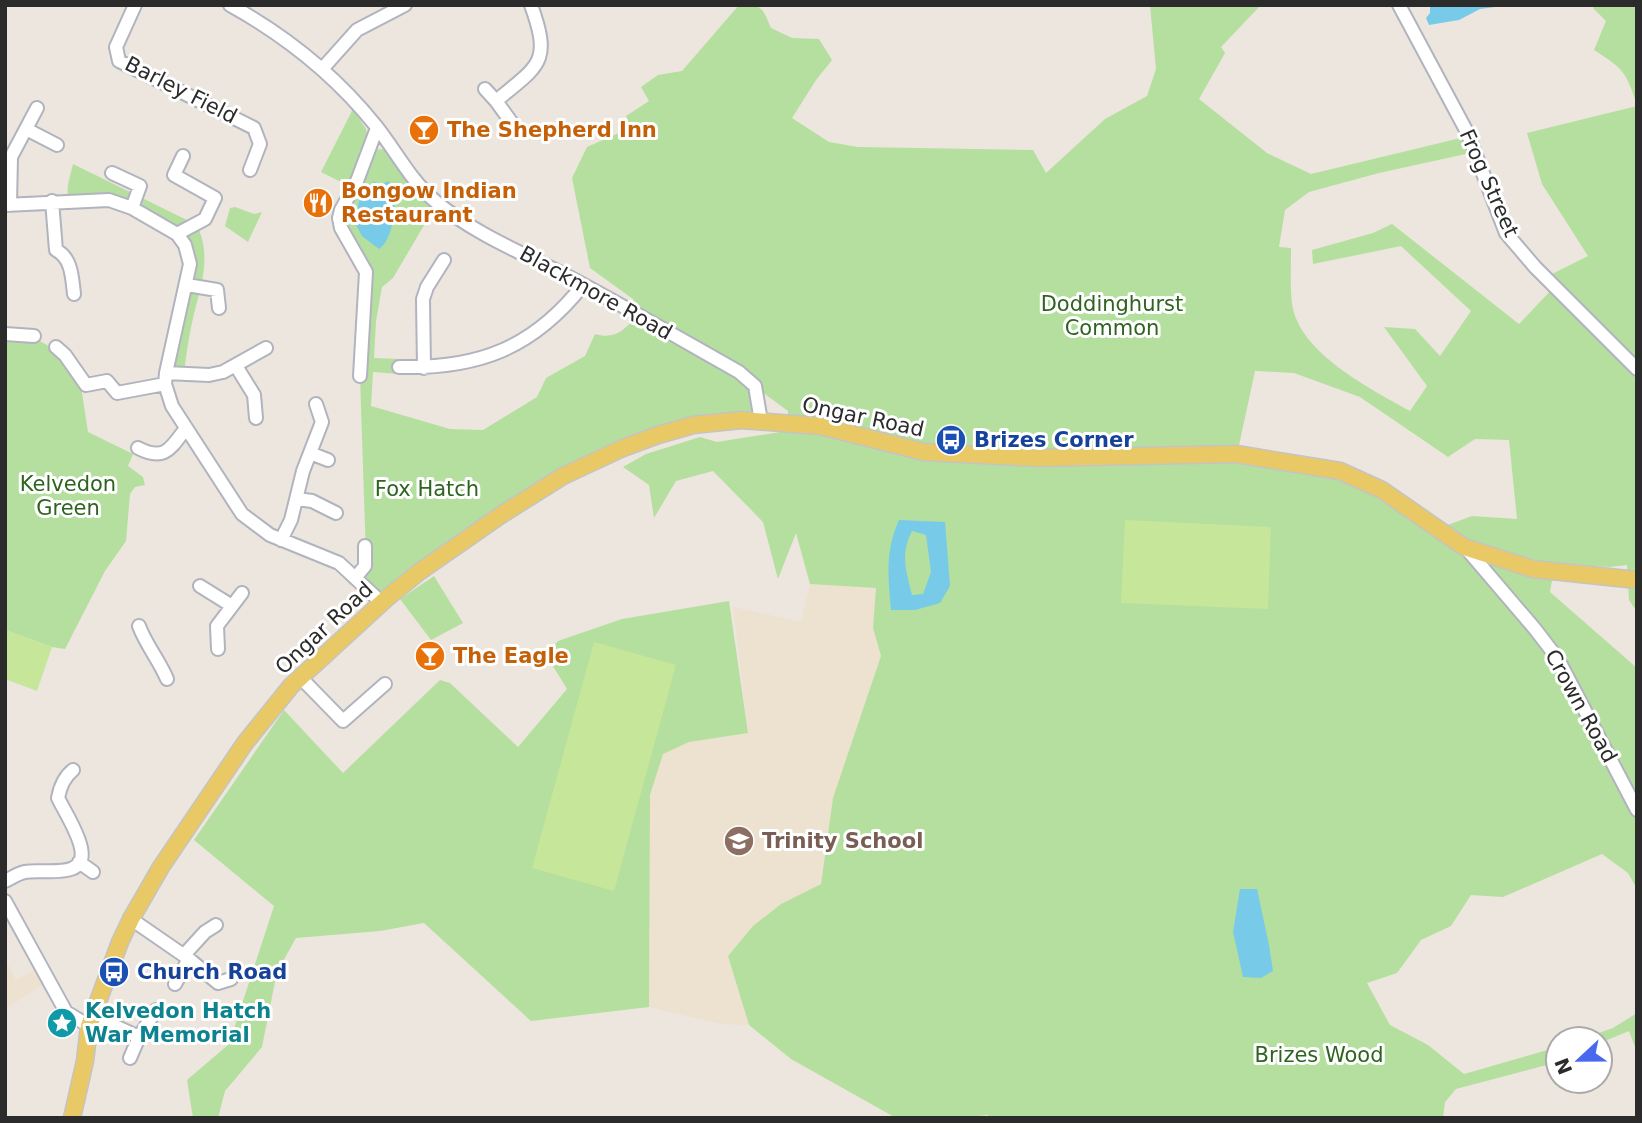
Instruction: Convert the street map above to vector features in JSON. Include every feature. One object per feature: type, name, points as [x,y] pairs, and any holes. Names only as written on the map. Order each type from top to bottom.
[{"type":"main road","name":"Ongar Road","points":[[72,1118],[91,1021],[131,919],[161,867],[245,743],[300,677],[419,572],[527,497],[590,462],[657,435],[693,425],[741,420],[820,426],[924,452],[1037,458],[1236,454],[1340,471],[1381,491],[1464,547],[1533,569],[1637,580]]},
{"type":"street","name":"Barley Field","points":[[135,5],[116,47],[119,61],[254,128],[260,144],[250,170]]},
{"type":"street","name":"Blackmore Road","points":[[230,5],[323,68],[345,89],[423,190],[437,203],[462,221],[739,372],[755,386],[761,421]]},
{"type":"street","points":[[323,68],[357,30],[405,5]]},
{"type":"street","points":[[496,102],[536,65],[543,51],[540,30],[531,5]]},
{"type":"street","name":"Frog Street","points":[[1399,5],[1468,132],[1506,233],[1535,267],[1637,369]]},
{"type":"street","points":[[485,89],[517,130]]},
{"type":"street","points":[[37,108],[11,157],[8,205],[109,200],[132,208],[177,233],[185,245],[190,264],[165,378],[172,406],[242,514],[267,533],[339,563],[381,603]]},
{"type":"street","points":[[360,376],[366,272],[341,228],[339,218],[357,181],[377,128]]},
{"type":"street","points":[[26,129],[58,145]]},
{"type":"street","points":[[177,233],[205,219],[215,198],[174,175],[183,156]]},
{"type":"street","points":[[112,173],[141,186],[132,208]]},
{"type":"street","points":[[52,201],[56,250],[65,257],[72,275],[74,294]]},
{"type":"street","points":[[424,368],[424,299],[427,287],[444,260]]},
{"type":"street","points":[[399,367],[457,365],[505,350],[545,326],[583,285]]},
{"type":"street","points":[[186,290],[217,290],[219,308]]},
{"type":"street","points":[[5,334],[34,336]]},
{"type":"street","points":[[56,347],[65,355],[86,385],[107,381],[117,393],[165,378],[223,372],[265,348]]},
{"type":"street","points":[[236,366],[254,395],[256,418]]},
{"type":"street","points":[[281,540],[291,520],[303,471],[322,422],[316,404]]},
{"type":"street","points":[[138,448],[149,454],[160,454],[169,450],[187,428]]},
{"type":"street","points":[[310,453],[328,460]]},
{"type":"street","points":[[298,499],[312,501],[336,513]]},
{"type":"street","points":[[355,578],[365,566],[365,546]]},
{"type":"street","name":"Crown Road","points":[[1464,547],[1558,659],[1637,810]]},
{"type":"street","points":[[1489,576],[1502,559]]},
{"type":"street","points":[[200,586],[232,606]]},
{"type":"street","points":[[218,649],[217,626],[242,593]]},
{"type":"street","points":[[139,626],[167,679]]},
{"type":"street","points":[[300,677],[343,721],[385,684]]},
{"type":"street","points":[[5,881],[27,871],[67,871],[79,862],[81,847],[58,798],[67,775],[73,770]]},
{"type":"street","points":[[79,862],[93,872]]},
{"type":"street","points":[[5,901],[66,1012],[139,1037]]},
{"type":"street","points":[[131,919],[218,983],[231,979]]},
{"type":"street","points":[[176,984],[186,957],[205,932],[216,925]]},
{"type":"street","points":[[130,1058],[156,1010]]},
{"type":"shaded area","name":"Trinity School","points":[[810,584],[876,588],[873,628],[883,663],[833,798],[821,884],[781,904],[753,926],[728,956],[749,1025],[720,1024],[649,1007],[650,795],[663,754],[689,742],[748,733],[733,607],[801,622]]},
{"type":"shaded area","points":[[5,959],[16,980],[35,970],[44,984],[5,1009]]},
{"type":"green space","points":[[739,5],[757,7],[763,11],[771,28],[792,38],[819,39],[832,60],[792,118],[829,142],[858,147],[1033,150],[1046,173],[1105,119],[1147,96],[1156,69],[1150,5],[1261,5],[1221,47],[1225,53],[1199,99],[1267,153],[1311,174],[1469,136],[1475,152],[1309,192],[1285,210],[1279,247],[1291,248],[1292,303],[1297,321],[1307,338],[1339,368],[1410,411],[1427,386],[1384,327],[1415,329],[1440,356],[1471,311],[1401,246],[1313,264],[1312,250],[1373,233],[1392,224],[1519,324],[1558,283],[1552,274],[1588,256],[1542,184],[1527,133],[1637,106],[1637,612],[1629,600],[1627,565],[1610,567],[1555,564],[1550,592],[1637,668],[1637,889],[1628,873],[1602,854],[1503,897],[1471,895],[1451,926],[1421,940],[1397,973],[1367,983],[1390,1025],[1428,1045],[1464,1074],[1544,1051],[1544,1066],[1456,1089],[1445,1102],[1443,1118],[989,1118],[988,1115],[968,1117],[970,1118],[896,1118],[791,1059],[749,1025],[728,956],[753,926],[781,904],[821,884],[833,798],[881,656],[873,628],[876,588],[810,584],[796,533],[778,579],[763,522],[713,471],[676,481],[654,518],[649,485],[623,467],[646,454],[700,437],[717,442],[787,431],[788,411],[755,387],[761,421],[725,421],[590,462],[381,602],[355,578],[366,558],[360,376],[365,280],[341,228],[353,188],[321,172],[353,109],[366,129],[369,150],[385,149],[433,210],[393,278],[382,287],[376,321],[374,358],[399,359],[398,374],[373,372],[371,406],[450,429],[483,430],[537,397],[546,378],[585,356],[595,334],[614,335],[637,315],[633,299],[590,268],[572,178],[587,147],[630,128],[626,116],[649,101],[641,87],[658,75],[682,71]],"holes":[[[1255,371],[1294,373],[1360,397],[1448,457],[1475,439],[1509,440],[1517,519],[1472,516],[1445,526],[1340,471],[1275,461],[1235,464]]]},
{"type":"green space","points":[[1595,5],[1637,5],[1637,105],[1623,72],[1594,50],[1606,21],[1593,8]]},
{"type":"green space","points":[[73,164],[197,225],[204,248],[204,271],[184,373],[166,373],[188,280],[185,245],[132,208],[67,201]]},
{"type":"green space","points":[[235,207],[254,214],[262,212],[248,242],[225,226],[230,208]]},
{"type":"green space","name":"Kelvedon Green","points":[[5,339],[38,340],[54,349],[80,380],[88,432],[133,454],[128,466],[143,477],[145,485],[135,487],[130,494],[126,541],[105,571],[65,649],[5,630]]},
{"type":"green space","points":[[1125,520],[1271,527],[1268,609],[1121,603]]},
{"type":"green space","points":[[434,576],[463,623],[431,640],[400,599]]},
{"type":"green space","points":[[729,601],[748,733],[689,742],[663,754],[650,795],[649,1007],[531,1021],[424,923],[380,931],[296,938],[277,972],[262,1047],[225,1091],[218,1118],[193,1118],[187,1080],[229,1044],[274,906],[194,840],[284,710],[343,773],[440,680],[450,683],[518,747],[567,689],[546,655],[558,641],[622,619]]},
{"type":"green space","points":[[5,630],[52,647],[37,691],[5,679]]},
{"type":"green space","points":[[594,642],[676,665],[614,891],[532,868]]},
{"type":"green space","points":[[1637,1013],[1637,1052],[1629,1031],[1614,1037],[1614,1027]]},
{"type":"water","points":[[1430,5],[1510,5],[1480,9],[1459,20],[1429,25],[1426,18],[1430,13]]},
{"type":"water","points":[[388,181],[394,195],[394,216],[388,237],[379,249],[362,236],[354,221],[362,191],[373,182],[383,184]]},
{"type":"water","points":[[899,520],[945,522],[950,586],[940,603],[915,610],[891,610],[889,564]],"holes":[[[912,531],[926,535],[931,572],[923,594],[912,595],[905,563],[906,548]]]},
{"type":"water","points":[[1240,889],[1257,889],[1273,971],[1261,978],[1243,977],[1233,932]]},
{"type":"place","name":"The Shepherd Inn","points":[[424,130]]},
{"type":"place","name":"Bongow Indian Restaurant","points":[[318,203]]},
{"type":"place","name":"Brizes Corner","points":[[951,440]]},
{"type":"place","name":"The Eagle","points":[[430,656]]},
{"type":"place","name":"Trinity School","points":[[739,841]]},
{"type":"place","name":"Church Road","points":[[114,972]]},
{"type":"place","name":"Kelvedon Hatch War Memorial","points":[[62,1023]]},
{"type":"park label","name":"Doddinghurst Common","points":[[1112,316]]},
{"type":"park label","name":"Fox Hatch","points":[[427,489]]},
{"type":"park label","name":"Brizes Wood","points":[[1319,1055]]}]
